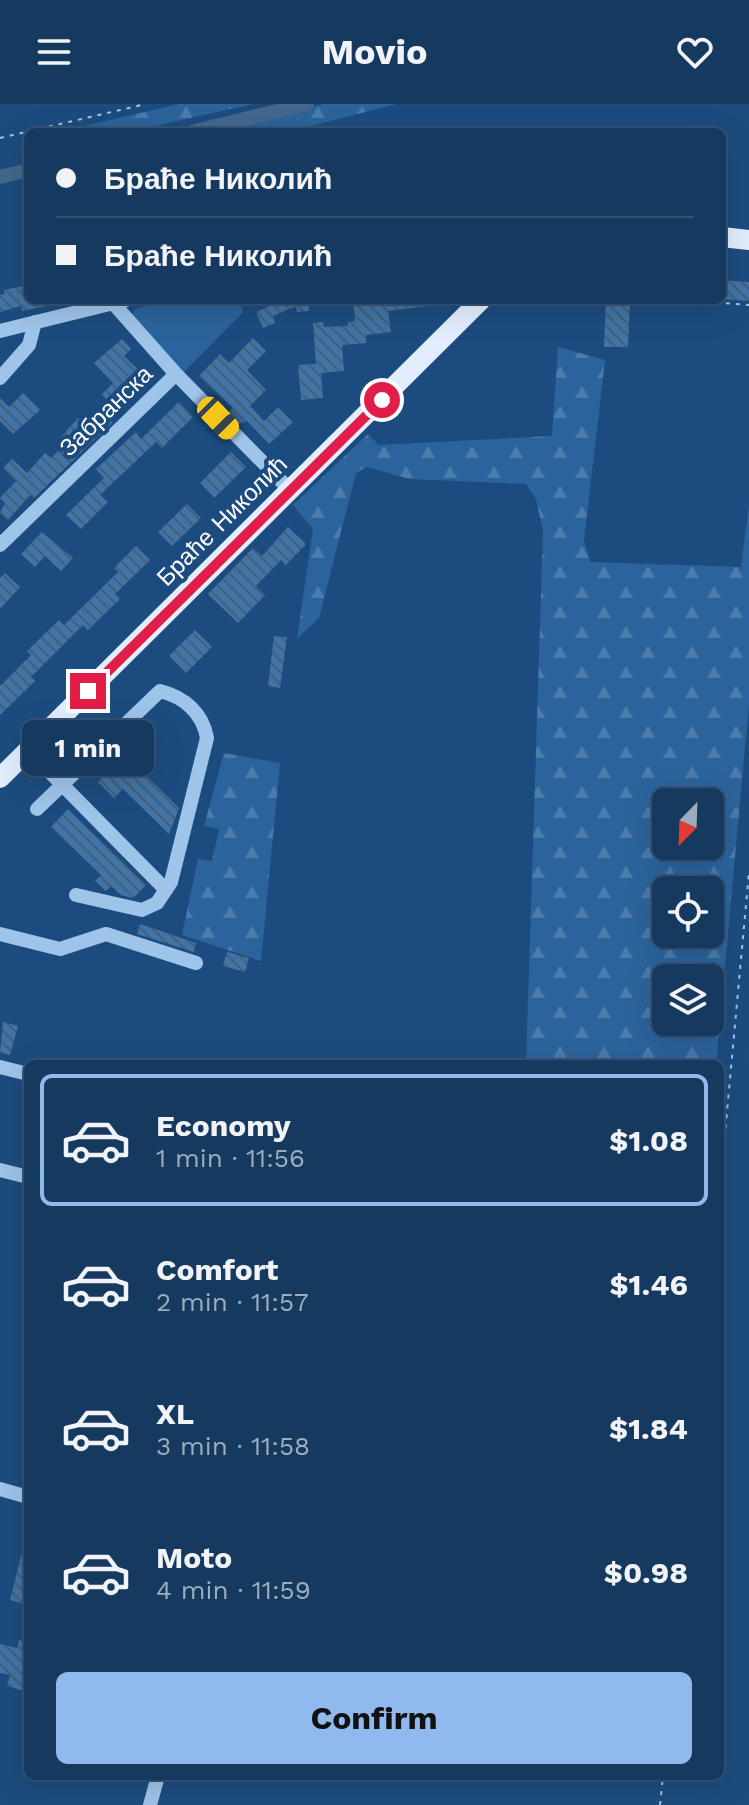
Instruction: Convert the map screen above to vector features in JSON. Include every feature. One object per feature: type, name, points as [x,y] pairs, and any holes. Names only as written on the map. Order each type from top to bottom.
[{"type":"main road","points":[[726,237],[749,240]]},
{"type":"main road","name":"Браће Николић","points":[[0,778],[477,304]]},
{"type":"street","points":[[0,331],[111,304]]},
{"type":"street","name":"Забранска","points":[[0,545],[176,374],[121,304]]},
{"type":"street","points":[[0,378],[29,345],[35,322]]},
{"type":"street","points":[[176,374],[290,490]]},
{"type":"street","points":[[37,809],[160,691],[190,706],[204,721],[207,738],[171,882],[157,903],[142,910],[76,895]]},
{"type":"street","points":[[28,750],[166,890]]},
{"type":"street","points":[[0,934],[60,949],[106,934],[196,963]]},
{"type":"street","points":[[0,1067],[24,1073]]},
{"type":"street","points":[[0,1170],[24,1176]]},
{"type":"street","points":[[0,1489],[24,1496]]},
{"type":"street","points":[[150,1805],[157,1780]]},
{"type":"path","points":[[43,128],[146,104]]},
{"type":"path","points":[[0,138],[24,132]]},
{"type":"path","points":[[726,303],[749,305]]},
{"type":"path","points":[[724,1144],[749,872]]},
{"type":"path","points":[[660,1805],[663,1780]]},
{"type":"green space","points":[[179,104],[253,104],[146,128],[76,128]]},
{"type":"green space","points":[[324,104],[396,104],[303,128],[222,128]]},
{"type":"green space","points":[[151,304],[240,304],[243,312],[182,374],[132,315],[135,309]]},
{"type":"green space","points":[[558,347],[605,360],[584,540],[590,562],[741,567],[749,505],[749,704],[724,977],[724,964],[652,964],[652,1036],[719,1036],[716,1060],[526,1060],[543,531],[536,499],[526,484],[409,479],[367,467],[356,473],[319,618],[297,639],[313,529],[293,505],[368,434],[379,445],[552,436]]},
{"type":"green space","points":[[224,753],[280,763],[261,961],[182,935],[198,859],[212,861],[219,829],[204,826]]},
{"type":"building","points":[[726,280],[749,282],[749,301],[726,299]]},
{"type":"building","points":[[24,286],[24,304],[51,305],[22,311],[21,306],[0,312],[0,295],[5,294],[4,290]]},
{"type":"building","points":[[274,304],[308,304],[309,311],[297,312],[296,306],[273,316],[275,323],[263,328],[256,312]]},
{"type":"building","points":[[353,304],[427,304],[388,311],[391,332],[366,335],[366,343],[342,345],[344,371],[321,373],[323,398],[301,400],[298,365],[316,364],[313,323],[323,322],[324,327],[348,326],[348,322],[355,321]]},
{"type":"building","points":[[606,304],[630,304],[628,347],[604,347]]},
{"type":"building","points":[[253,338],[266,351],[247,370],[266,390],[250,406],[264,421],[278,407],[293,422],[269,444],[247,421],[239,424],[228,413],[233,408],[199,376],[220,354],[229,363]]},
{"type":"building","points":[[122,339],[131,349],[124,356],[142,373],[138,377],[143,382],[107,416],[113,422],[34,498],[30,495],[8,520],[0,513],[5,503],[0,498],[16,481],[3,468],[12,459],[27,473],[45,453],[51,458],[66,443],[60,438],[78,418],[84,424],[107,400],[102,394],[113,383],[94,363]]},
{"type":"building","points":[[23,393],[40,410],[13,434],[0,421],[0,398],[9,407]]},
{"type":"building","points":[[179,402],[193,417],[162,448],[156,442],[100,495],[108,502],[81,529],[66,515],[104,478],[96,469],[136,432],[141,439]]},
{"type":"building","points":[[231,452],[246,467],[214,498],[200,483]]},
{"type":"building","points":[[187,504],[201,518],[172,546],[158,532]]},
{"type":"building","points":[[288,527],[306,544],[286,565],[281,560],[256,586],[265,595],[238,623],[208,594],[253,548],[262,556]]},
{"type":"building","points":[[42,532],[73,558],[61,571],[45,556],[35,567],[21,554]]},
{"type":"building","points":[[136,546],[150,560],[115,594],[120,599],[88,630],[83,625],[31,677],[35,681],[0,715],[0,686],[31,655],[27,651],[59,620],[64,625],[118,572],[114,568]]},
{"type":"building","points":[[5,573],[20,587],[0,609],[0,578]]},
{"type":"building","points":[[195,630],[212,647],[186,673],[169,656]]},
{"type":"building","points":[[274,636],[287,637],[280,688],[268,686]]},
{"type":"building","points":[[125,755],[179,808],[169,834],[123,789],[114,798],[98,782]]},
{"type":"building","points":[[68,809],[146,885],[133,898],[121,895],[111,886],[106,891],[95,881],[101,875],[51,827]]},
{"type":"building","points":[[140,924],[196,943],[194,952],[137,934]]},
{"type":"building","points":[[227,952],[249,958],[245,972],[223,966]]},
{"type":"building","points":[[3,1022],[18,1026],[10,1055],[0,1052]]},
{"type":"building","points":[[24,1544],[24,1604],[10,1600]]},
{"type":"building","points":[[19,1640],[24,1641],[24,1691],[7,1686],[10,1675],[0,1673],[0,1644],[17,1648]]},
{"type":"waterway","points":[[208,128],[307,104]]},
{"type":"waterway","points":[[0,177],[24,171]]},
{"type":"route","points":[[88,691],[382,400]]}]
